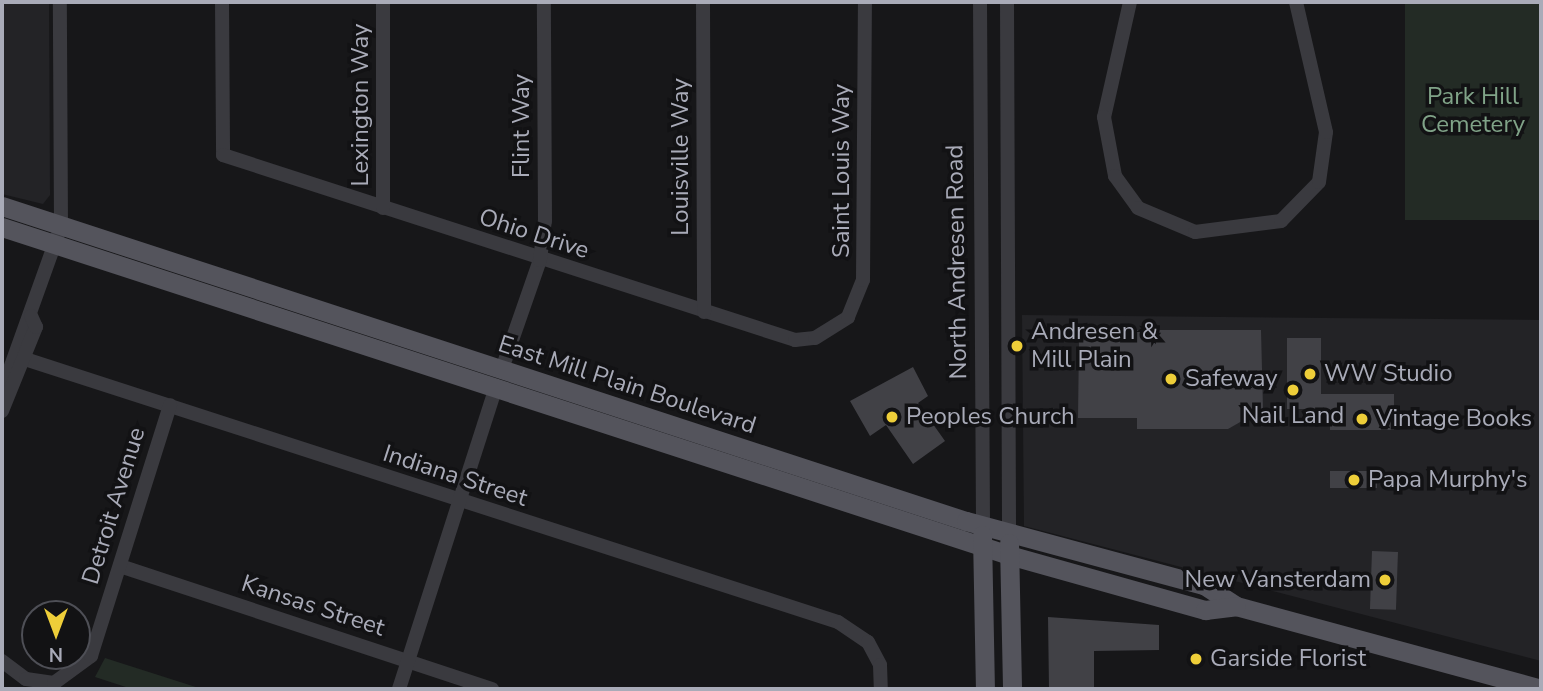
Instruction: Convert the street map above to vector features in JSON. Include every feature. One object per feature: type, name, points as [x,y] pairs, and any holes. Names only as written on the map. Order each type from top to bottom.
[{"type":"main road","name":"East Mill Plain Boulevard","points":[[2,206],[982,523],[1204,585],[1236,607],[1541,689]]},
{"type":"main road","name":"East Mill Plain Boulevard","points":[[2,227],[495,390],[1009,555],[1205,610],[1236,607]]},
{"type":"main road","name":"North Andresen Road","points":[[982,523],[985,689]]},
{"type":"main road","name":"North Andresen Road","points":[[1009,529],[1012,689]]},
{"type":"street","points":[[2,400],[13,355],[36,327],[32,317],[61,226],[60,2]]},
{"type":"street","name":"Ohio Drive","points":[[222,2],[223,155],[540,260],[795,340],[833,330]]},
{"type":"street","name":"Lexington Way","points":[[383,2],[383,208]]},
{"type":"street","name":"Flint Way","points":[[502,369],[540,260],[544,2]]},
{"type":"street","name":"Louisville Way","points":[[703,2],[704,312]]},
{"type":"street","name":"Saint Louis Way","points":[[833,330],[848,317],[863,280],[865,2]]},
{"type":"street","name":"North Andresen Road","points":[[980,2],[982,523]]},
{"type":"street","name":"North Andresen Road","points":[[1007,2],[1009,529]]},
{"type":"street","points":[[1130,2],[1104,117],[1115,176],[1138,208],[1166,225],[1195,232],[1281,221],[1319,182],[1327,153],[1296,2]]},
{"type":"street","name":"Indiana Street","points":[[13,355],[459,502],[838,622],[869,642],[880,665],[881,689]]},
{"type":"street","points":[[399,689],[495,390]]},
{"type":"street","name":"Detroit Avenue","points":[[2,661],[26,679],[54,683],[91,656],[170,405]]},
{"type":"street","name":"Kansas Street","points":[[120,566],[492,689]]},
{"type":"shaded area","points":[[2,2],[49,3],[50,195],[43,204],[2,194]]},
{"type":"shaded area","points":[[1022,315],[1541,320],[1541,661],[1024,526]]},
{"type":"green space","name":"Park Hill Cemetery","points":[[1405,2],[1541,2],[1541,220],[1405,220]]},
{"type":"green space","points":[[105,658],[202,689],[132,689],[95,677]]},
{"type":"building","name":"Safeway","points":[[1115,330],[1261,330],[1263,409],[1228,429],[1137,429],[1137,418],[1078,418],[1079,341],[1115,336]]},
{"type":"building","points":[[1287,338],[1321,338],[1321,394],[1394,394],[1394,430],[1330,430],[1330,409],[1287,409]]},
{"type":"building","name":"Peoples Church","points":[[913,367],[928,396],[918,403],[945,441],[913,464],[886,425],[870,436],[850,401]]},
{"type":"building","name":"Papa Murphy's","points":[[1330,471],[1377,471],[1377,488],[1330,488]]},
{"type":"building","name":"New Vansterdam","points":[[1372,551],[1398,552],[1396,610],[1370,609]]},
{"type":"building","points":[[1048,617],[1159,625],[1159,650],[1094,651],[1094,689],[1049,689]]},
{"type":"place","name":"Andresen & Mill Plain","points":[[1017,346]]},
{"type":"place","name":"WW Studio","points":[[1310,374]]},
{"type":"place","name":"Safeway","points":[[1171,379]]},
{"type":"place","name":"Nail Land","points":[[1293,390]]},
{"type":"place","name":"Peoples Church","points":[[892,417]]},
{"type":"place","name":"Vintage Books","points":[[1362,419]]},
{"type":"place","name":"Papa Murphy's","points":[[1354,480]]},
{"type":"place","name":"New Vansterdam","points":[[1385,580]]},
{"type":"place","name":"Garside Florist","points":[[1196,659]]}]
